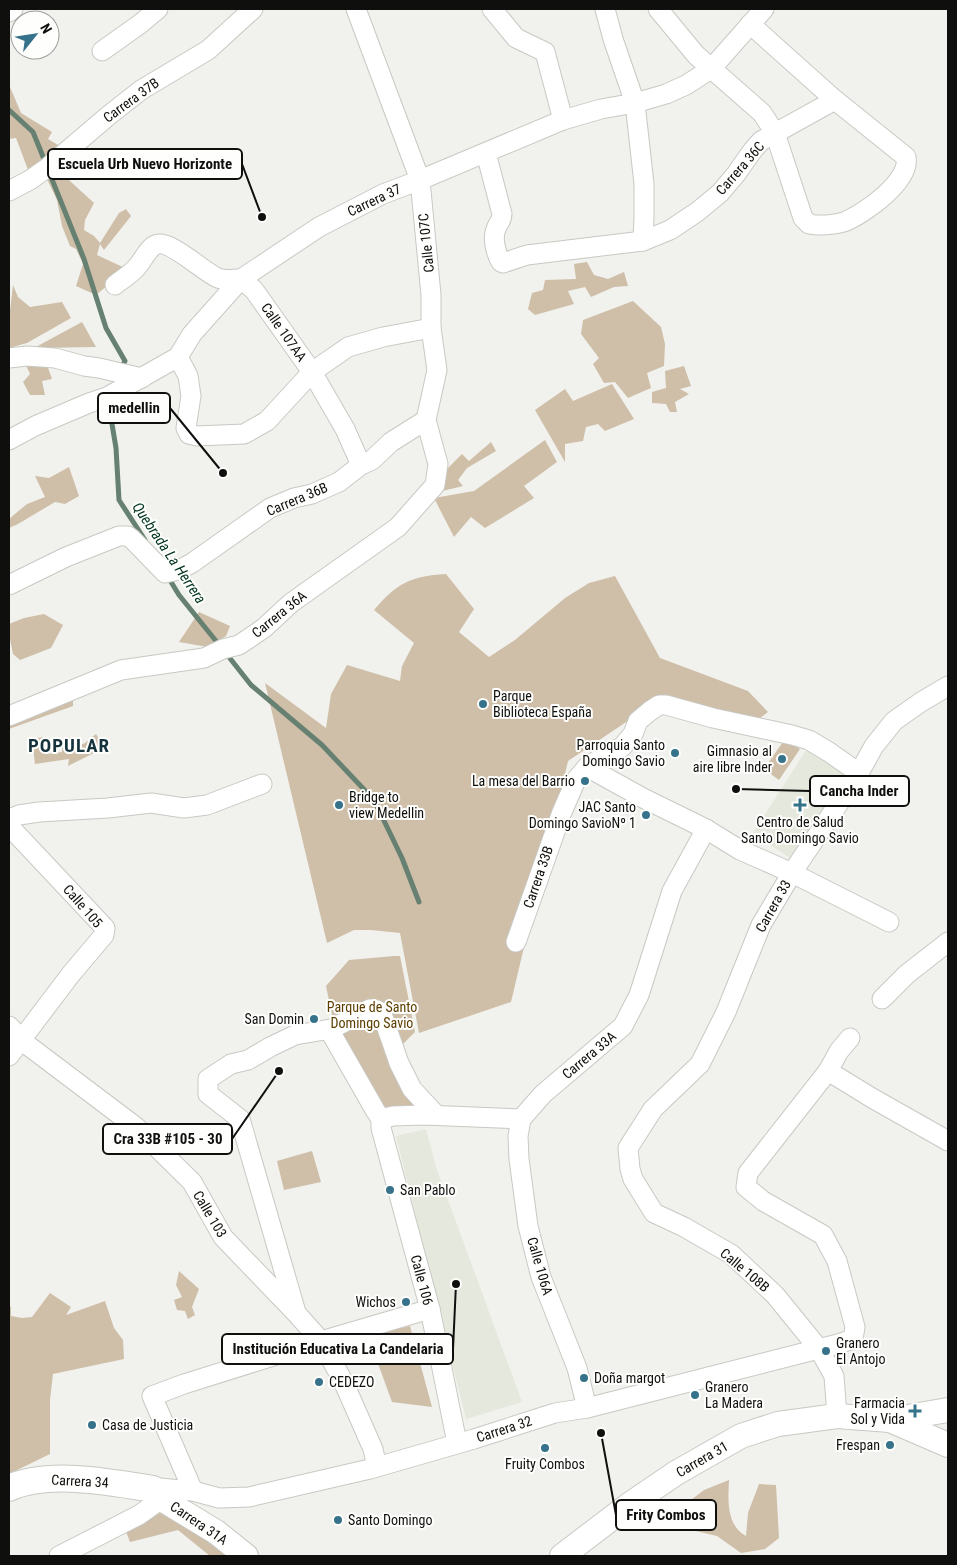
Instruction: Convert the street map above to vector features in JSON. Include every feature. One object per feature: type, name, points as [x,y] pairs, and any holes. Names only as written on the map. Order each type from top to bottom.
[{"type":"main road","name":"Carrera 34","points":[[9,1488],[32,1481],[53,1478],[116,1483],[156,1494]]},
{"type":"street","points":[[9,12],[13,9]]},
{"type":"street","points":[[102,51],[158,9]]},
{"type":"street","name":"Carrera 37B","points":[[9,191],[47,168],[141,90],[208,50],[253,9]]},
{"type":"street","name":"Calle 107C","points":[[356,9],[420,180],[432,296],[431,328],[437,370],[426,420],[438,464],[435,485]]},
{"type":"street","points":[[492,9],[516,38],[546,52],[563,120]]},
{"type":"street","points":[[605,9],[635,103],[644,184],[642,241]]},
{"type":"street","points":[[658,9],[682,40],[711,69],[762,112],[775,133],[804,218],[809,224],[815,226],[842,222],[864,212],[882,198],[903,173],[908,163],[906,157],[835,100],[750,24]]},
{"type":"street","name":"Carrera 37","points":[[9,440],[35,426],[107,397],[178,357],[192,334],[241,279],[319,227],[383,194],[563,120],[601,109],[635,103],[686,86],[711,69],[764,9]]},
{"type":"street","name":"Carrera 36C","points":[[486,153],[502,214],[502,220],[495,234],[496,251],[500,262],[503,263],[538,253],[642,241],[670,230],[697,212],[720,193],[757,146],[775,133],[835,100]]},
{"type":"street","points":[[115,285],[136,269],[152,247],[158,243],[167,244],[218,278],[228,280],[241,279]]},
{"type":"street","name":"Calle 107AA","points":[[241,279],[254,290],[312,372],[345,429],[361,464]]},
{"type":"street","points":[[178,357],[188,376],[191,396],[186,428],[189,434],[197,436],[244,434],[267,421],[312,372],[348,347],[384,337],[431,328]]},
{"type":"street","points":[[9,358],[27,356],[56,358],[142,378]]},
{"type":"street","name":"Carrera 36B","points":[[9,585],[66,557],[119,536],[128,536],[132,539],[165,573],[179,570],[192,563],[270,508],[294,498],[312,494],[339,482],[361,464],[372,460],[391,442],[426,420]]},
{"type":"street","name":"Carrera 36A","points":[[9,716],[121,670],[204,658],[223,649],[239,645],[264,628],[293,601],[398,527],[435,485]]},
{"type":"street","name":"Carrera 33","points":[[628,1148],[653,1109],[700,1064],[726,1012],[761,925],[792,873],[859,773],[874,746],[894,721],[948,686]]},
{"type":"street","name":"Carrera 33B","points":[[516,942],[562,812],[576,780],[587,767],[622,747],[633,734],[638,721],[659,705],[666,705],[809,740],[859,773]]},
{"type":"street","points":[[587,767],[643,798],[706,829],[740,850],[792,873],[889,922]]},
{"type":"street","points":[[9,819],[19,815],[39,812],[108,808],[151,803],[184,808],[207,805],[262,784]]},
{"type":"street","name":"Calle 105","points":[[9,826],[105,928],[104,935],[71,974],[15,1032]]},
{"type":"street","name":"Carrera 33A","points":[[520,1119],[543,1094],[623,1026],[639,995],[672,891],[706,829]]},
{"type":"street","points":[[882,999],[907,974],[948,942]]},
{"type":"street","points":[[296,1313],[240,1119],[208,1094],[208,1079],[232,1064],[248,1060],[270,1046],[295,1036],[331,1029],[370,1009],[377,1010],[382,1014],[399,1063],[412,1088],[436,1115]]},
{"type":"street","name":"Calle 106","points":[[331,1029],[331,1033],[375,1110],[383,1118],[382,1128],[430,1309],[457,1443]]},
{"type":"street","points":[[9,1056],[15,1032]]},
{"type":"street","name":"Calle 103","points":[[15,1032],[136,1127],[192,1182],[223,1237],[321,1341],[343,1381],[373,1449],[377,1467]]},
{"type":"street","points":[[850,1038],[839,1051],[828,1071],[948,1141]]},
{"type":"street","name":"Carrera 32","points":[[156,1494],[159,1488],[193,1491],[219,1498],[249,1497],[377,1467],[555,1413],[587,1408],[853,1339],[854,1327],[837,1261],[823,1235],[763,1201],[746,1187],[748,1173],[828,1071]]},
{"type":"street","points":[[383,1118],[436,1115],[520,1119]]},
{"type":"street","name":"Calle 106A","points":[[520,1119],[518,1136],[519,1158],[528,1226],[540,1277],[577,1368],[587,1408]]},
{"type":"street","name":"Calle 108B","points":[[628,1148],[633,1179],[654,1213],[684,1227],[731,1254],[776,1295],[818,1349],[834,1376],[837,1416]]},
{"type":"street","points":[[193,1491],[152,1396],[184,1384],[321,1341],[430,1309]]},
{"type":"street","points":[[890,1420],[948,1410]]},
{"type":"street","name":"Carrera 31","points":[[562,1556],[629,1505],[676,1473],[741,1436],[778,1424],[837,1416],[890,1420]]},
{"type":"street","points":[[890,1420],[948,1445]]},
{"type":"street","points":[[60,1556],[139,1515],[156,1504],[156,1494]]},
{"type":"street","name":"Carrera 31A","points":[[156,1494],[216,1532],[246,1556]]},
{"type":"shaded area","name":"Centro de Salud Santo Domingo Savio","points":[[808,747],[850,778],[790,858],[753,833]]},
{"type":"shaded area","points":[[426,1129],[436,1167],[522,1402],[466,1419],[396,1136]]},
{"type":"green space","points":[[10,87],[21,113],[52,132],[48,139],[58,145],[58,150],[30,175],[16,138],[9,139]]},
{"type":"green space","points":[[58,165],[70,181],[94,203],[85,220],[84,230],[94,236],[100,243],[119,213],[126,209],[131,216],[104,250],[100,244],[97,255],[127,269],[96,295],[76,286],[83,264],[76,249],[70,246],[62,226],[57,200],[46,177]]},
{"type":"green space","points":[[587,262],[594,275],[608,279],[624,272],[628,286],[614,287],[591,297],[585,287],[568,291],[574,304],[535,315],[528,309],[532,293],[543,290],[545,280],[576,279],[574,264]]},
{"type":"green space","points":[[13,285],[18,297],[30,307],[62,302],[71,318],[27,343],[9,348],[9,319]]},
{"type":"green space","points":[[633,301],[661,327],[665,344],[664,366],[647,373],[651,388],[628,398],[615,382],[604,383],[593,364],[599,358],[581,334],[583,320]]},
{"type":"green space","points":[[82,322],[96,347],[34,348]]},
{"type":"green space","points":[[24,361],[47,365],[52,379],[42,381],[45,395],[30,395],[23,382],[30,374]]},
{"type":"green space","points":[[684,366],[691,386],[680,389],[689,394],[675,402],[677,412],[670,412],[666,404],[652,403],[652,392],[666,388],[665,371]]},
{"type":"green space","points":[[612,384],[634,419],[605,431],[598,424],[586,427],[583,441],[565,444],[565,462],[535,410],[565,389],[573,401]]},
{"type":"green space","points":[[545,440],[557,462],[524,486],[534,498],[485,528],[471,517],[454,537],[434,498],[474,491]]},
{"type":"green space","points":[[491,442],[496,451],[467,468],[458,480],[463,486],[438,492],[444,472],[462,454],[469,461]]},
{"type":"green space","points":[[69,467],[79,496],[65,504],[55,502],[9,528],[9,519],[27,504],[45,497],[35,476],[49,478]]},
{"type":"green space","points":[[446,574],[474,609],[459,632],[489,657],[515,640],[565,598],[589,583],[615,576],[660,658],[748,691],[768,712],[752,724],[665,696],[568,761],[511,1002],[419,1033],[400,933],[354,930],[327,943],[265,683],[326,728],[331,694],[347,665],[400,681],[402,666],[414,643],[374,610],[390,593],[414,579]]},
{"type":"green space","points":[[199,612],[230,626],[226,636],[208,647],[179,642]]},
{"type":"green space","points":[[44,614],[63,625],[51,648],[20,660],[13,654],[9,624],[24,618]]},
{"type":"green space","points":[[73,699],[73,706],[9,729],[9,722]]},
{"type":"green space","points":[[96,734],[104,748],[68,766],[69,759],[35,764],[32,739],[43,737],[46,754],[62,752],[63,738],[72,737],[75,747],[85,743]]},
{"type":"green space","name":"Gimnasio al aire libre Inder","points":[[785,739],[800,749],[779,780],[764,769]]},
{"type":"green space","name":"Parque de Santo Domingo Savio","points":[[400,956],[415,1032],[393,1054],[419,1108],[379,1110],[336,1034],[326,986],[349,960]]},
{"type":"green space","points":[[312,1151],[321,1182],[284,1190],[277,1161]]},
{"type":"green space","points":[[179,1271],[199,1289],[192,1307],[195,1315],[188,1319],[185,1311],[177,1310],[174,1300],[182,1297],[176,1285]]},
{"type":"green space","points":[[50,1293],[71,1307],[66,1315],[105,1301],[114,1328],[123,1340],[124,1359],[53,1374],[50,1400],[50,1454],[9,1474],[9,1306],[11,1307],[11,1316],[32,1317]]},
{"type":"green space","points":[[410,1326],[432,1407],[392,1402],[368,1336]]},
{"type":"green space","points":[[729,1480],[729,1504],[732,1519],[739,1531],[746,1536],[748,1513],[759,1484],[776,1485],[779,1538],[765,1549],[741,1553],[717,1536],[691,1530],[687,1503],[704,1490]]},
{"type":"green space","points":[[159,1503],[231,1551],[224,1556],[210,1556],[178,1530],[130,1542],[125,1529]]},
{"type":"waterway","name":"Quebrada La Herrera","points":[[9,110],[33,132],[46,164]]},
{"type":"waterway","name":"Quebrada La Herrera","points":[[49,172],[84,259],[106,328],[125,361],[120,370]]},
{"type":"waterway","name":"Quebrada La Herrera","points":[[108,400],[116,448],[119,500],[145,540]]},
{"type":"waterway","name":"Quebrada La Herrera","points":[[168,577],[179,595],[220,646]]},
{"type":"waterway","name":"Quebrada La Herrera","points":[[225,652],[251,685],[322,745],[374,800],[402,858],[419,902]]},
{"type":"place","name":"Escuela Urb Nuevo Horizonte","points":[[262,217]]},
{"type":"place","name":"medellin","points":[[223,473]]},
{"type":"place","name":"Parque Biblioteca España","points":[[483,704]]},
{"type":"place","name":"Parroquia Santo Domingo Savio","points":[[675,753]]},
{"type":"place","name":"Gimnasio al aire libre Inder","points":[[782,759]]},
{"type":"place","name":"La mesa del Barrio","points":[[585,781]]},
{"type":"place","name":"Cancha Inder","points":[[736,789]]},
{"type":"place","name":"Bridge to view Medellin","points":[[339,805]]},
{"type":"place","name":"Centro de Salud Santo Domingo Savio","points":[[800,805]]},
{"type":"place","name":"JAC Santo Domingo SavioNº 1","points":[[646,815]]},
{"type":"place","name":"San Domin","points":[[314,1019]]},
{"type":"place","name":"Cra 33B #105 - 30","points":[[279,1071]]},
{"type":"place","name":"San Pablo","points":[[390,1190]]},
{"type":"place","name":"Institución Educativa La Candelaria","points":[[456,1284]]},
{"type":"place","name":"Wichos","points":[[406,1302]]},
{"type":"place","name":"Granero El Antojo","points":[[826,1351]]},
{"type":"place","name":"Doña margot","points":[[584,1378]]},
{"type":"place","name":"CEDEZO","points":[[319,1382]]},
{"type":"place","name":"Granero La Madera","points":[[695,1395]]},
{"type":"place","name":"Farmacia Sol y Vida","points":[[915,1411]]},
{"type":"place","name":"Casa de Justicia","points":[[92,1425]]},
{"type":"place","name":"Frity Combos","points":[[601,1433]]},
{"type":"place","name":"Frespan","points":[[890,1445]]},
{"type":"place","name":"Fruity Combos","points":[[545,1448]]},
{"type":"place","name":"Santo Domingo","points":[[338,1520]]},
{"type":"district","name":"POPULAR","points":[[69,745]]}]
